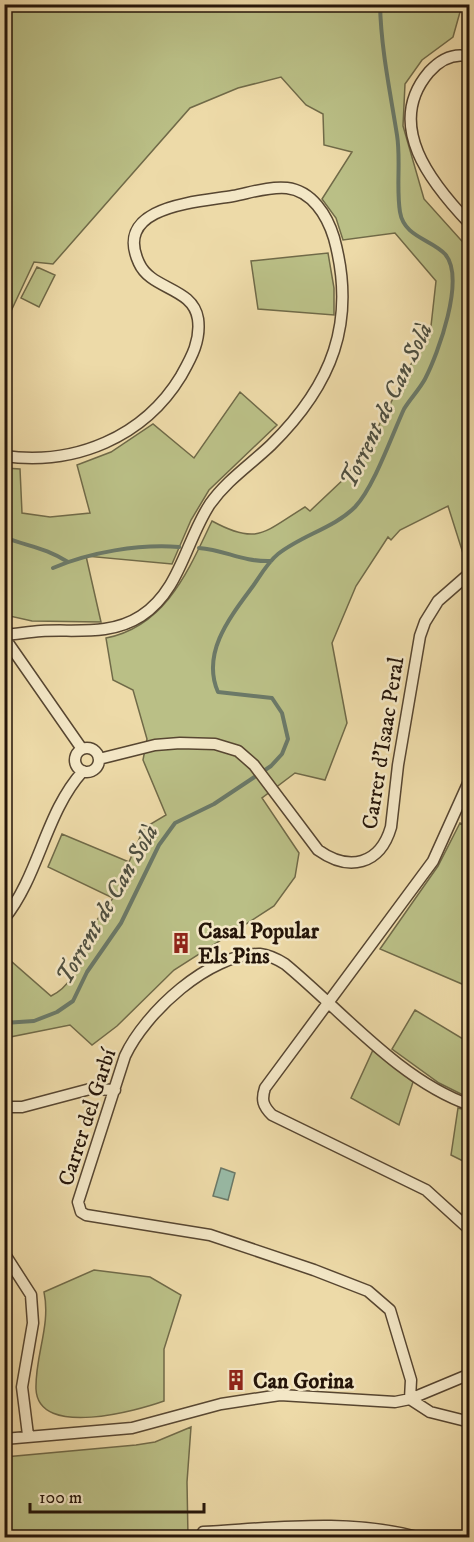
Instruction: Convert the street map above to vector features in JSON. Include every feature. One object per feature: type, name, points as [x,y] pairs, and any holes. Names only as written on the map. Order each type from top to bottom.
[{"type":"street","points":[[470,57],[450,56],[437,64],[415,93],[409,117],[418,150],[433,180],[470,224]]},
{"type":"street","points":[[4,456],[65,456],[109,442],[165,400],[189,364],[198,333],[195,310],[182,295],[146,274],[136,256],[136,236],[145,219],[151,214],[179,206],[285,187],[303,193],[323,212],[337,252],[344,302],[343,320],[330,365],[302,411],[268,447],[238,472],[210,505],[177,573],[161,597],[141,616],[102,630],[39,631],[4,636],[82,749]]},
{"type":"street","name":"Carrer d'Isaac Peral","points":[[99,759],[155,746],[215,744],[238,751],[254,765],[308,838],[327,856],[335,861],[351,863],[363,861],[378,852],[391,827],[398,765],[420,636],[425,622],[438,601],[470,573]]},
{"type":"street","points":[[4,919],[21,897],[66,792],[83,771],[93,770],[99,759],[92,749],[82,749]]},
{"type":"street","points":[[82,749],[75,758],[76,764],[83,771]]},
{"type":"street","points":[[470,779],[433,861],[330,1004],[265,1088],[262,1096],[266,1109],[279,1120],[426,1190],[470,1230]]},
{"type":"street","name":"Carrer del Garbí","points":[[410,1399],[411,1380],[390,1311],[368,1291],[210,1235],[81,1212],[78,1202],[125,1056],[142,1026],[175,993],[219,966],[245,956],[271,956],[285,964],[408,1071],[445,1094],[470,1106]]},
{"type":"street","points":[[10,1107],[22,1107],[90,1089],[115,1090]]},
{"type":"street","points":[[4,1253],[31,1295],[33,1323],[22,1387],[28,1435]]},
{"type":"street","points":[[4,1439],[28,1435],[132,1428],[221,1404],[280,1395],[377,1402],[410,1399],[470,1374]]},
{"type":"street","points":[[410,1399],[418,1407],[430,1412],[470,1422]]},
{"type":"street","points":[[203,1532],[339,1525],[380,1528],[421,1538]]},
{"type":"green space","points":[[4,5],[462,5],[453,37],[422,60],[405,84],[403,126],[424,199],[469,249],[469,565],[467,566],[448,506],[400,530],[391,540],[388,537],[356,586],[332,643],[347,723],[325,780],[295,773],[262,798],[299,853],[295,877],[274,906],[174,970],[117,1026],[92,1045],[70,1025],[5,1038],[4,955],[51,996],[66,985],[75,971],[92,927],[113,898],[48,867],[62,834],[129,862],[144,828],[166,815],[143,760],[147,739],[133,690],[113,680],[106,638],[127,632],[160,609],[184,577],[212,521],[240,533],[260,533],[305,507],[310,511],[347,476],[378,427],[431,326],[436,281],[395,233],[343,240],[336,218],[322,199],[352,152],[324,145],[323,114],[306,105],[281,77],[238,88],[190,108],[53,264],[34,262],[5,324]]},
{"type":"green space","points":[[328,253],[334,288],[334,315],[258,309],[251,261]]},
{"type":"green space","points":[[37,267],[55,275],[39,307],[21,298]]},
{"type":"green space","points":[[240,392],[277,425],[209,490],[191,520],[172,564],[86,556],[101,622],[32,621],[5,615],[5,468],[20,469],[22,513],[50,517],[90,513],[77,465],[111,452],[153,424],[194,458]]},
{"type":"green space","points":[[460,823],[469,827],[469,987],[380,949],[438,866]]},
{"type":"green space","points":[[415,1010],[463,1039],[469,1032],[469,1098],[439,1083],[392,1049]]},
{"type":"green space","points":[[373,1050],[413,1082],[399,1125],[351,1098]]},
{"type":"green space","points":[[458,1108],[469,1111],[469,1164],[451,1155]]},
{"type":"green space","points":[[94,1270],[150,1277],[181,1295],[164,1349],[164,1401],[113,1414],[71,1417],[53,1413],[41,1404],[36,1389],[46,1317],[44,1292]]},
{"type":"green space","points":[[191,1427],[187,1482],[188,1537],[5,1537],[5,1457],[155,1442]]},
{"type":"shaded area","points":[[221,1168],[235,1173],[228,1200],[213,1196]]},
{"type":"waterway","name":"Torrent de Can Solà","points":[[4,1023],[34,1021],[57,1012],[73,1001],[87,972],[121,923],[159,845],[175,823],[214,804],[271,766],[282,754],[288,739],[282,713],[272,698],[218,692],[213,663],[220,636],[235,610],[274,557],[287,547],[337,521],[355,507],[362,498],[376,474],[404,409],[425,379],[437,352],[451,298],[453,280],[451,265],[445,254],[407,227],[400,212],[398,144],[384,54],[380,4]]},
{"type":"waterway","points":[[4,537],[44,550],[68,562]]},
{"type":"waterway","points":[[53,568],[67,562],[115,550],[179,547]]},
{"type":"waterway","points":[[199,548],[251,560],[271,561]]},
{"type":"place","name":"Casal Popular Els Pins","points":[[181,943]]},
{"type":"place","name":"Can Gorina","points":[[236,1380]]}]
